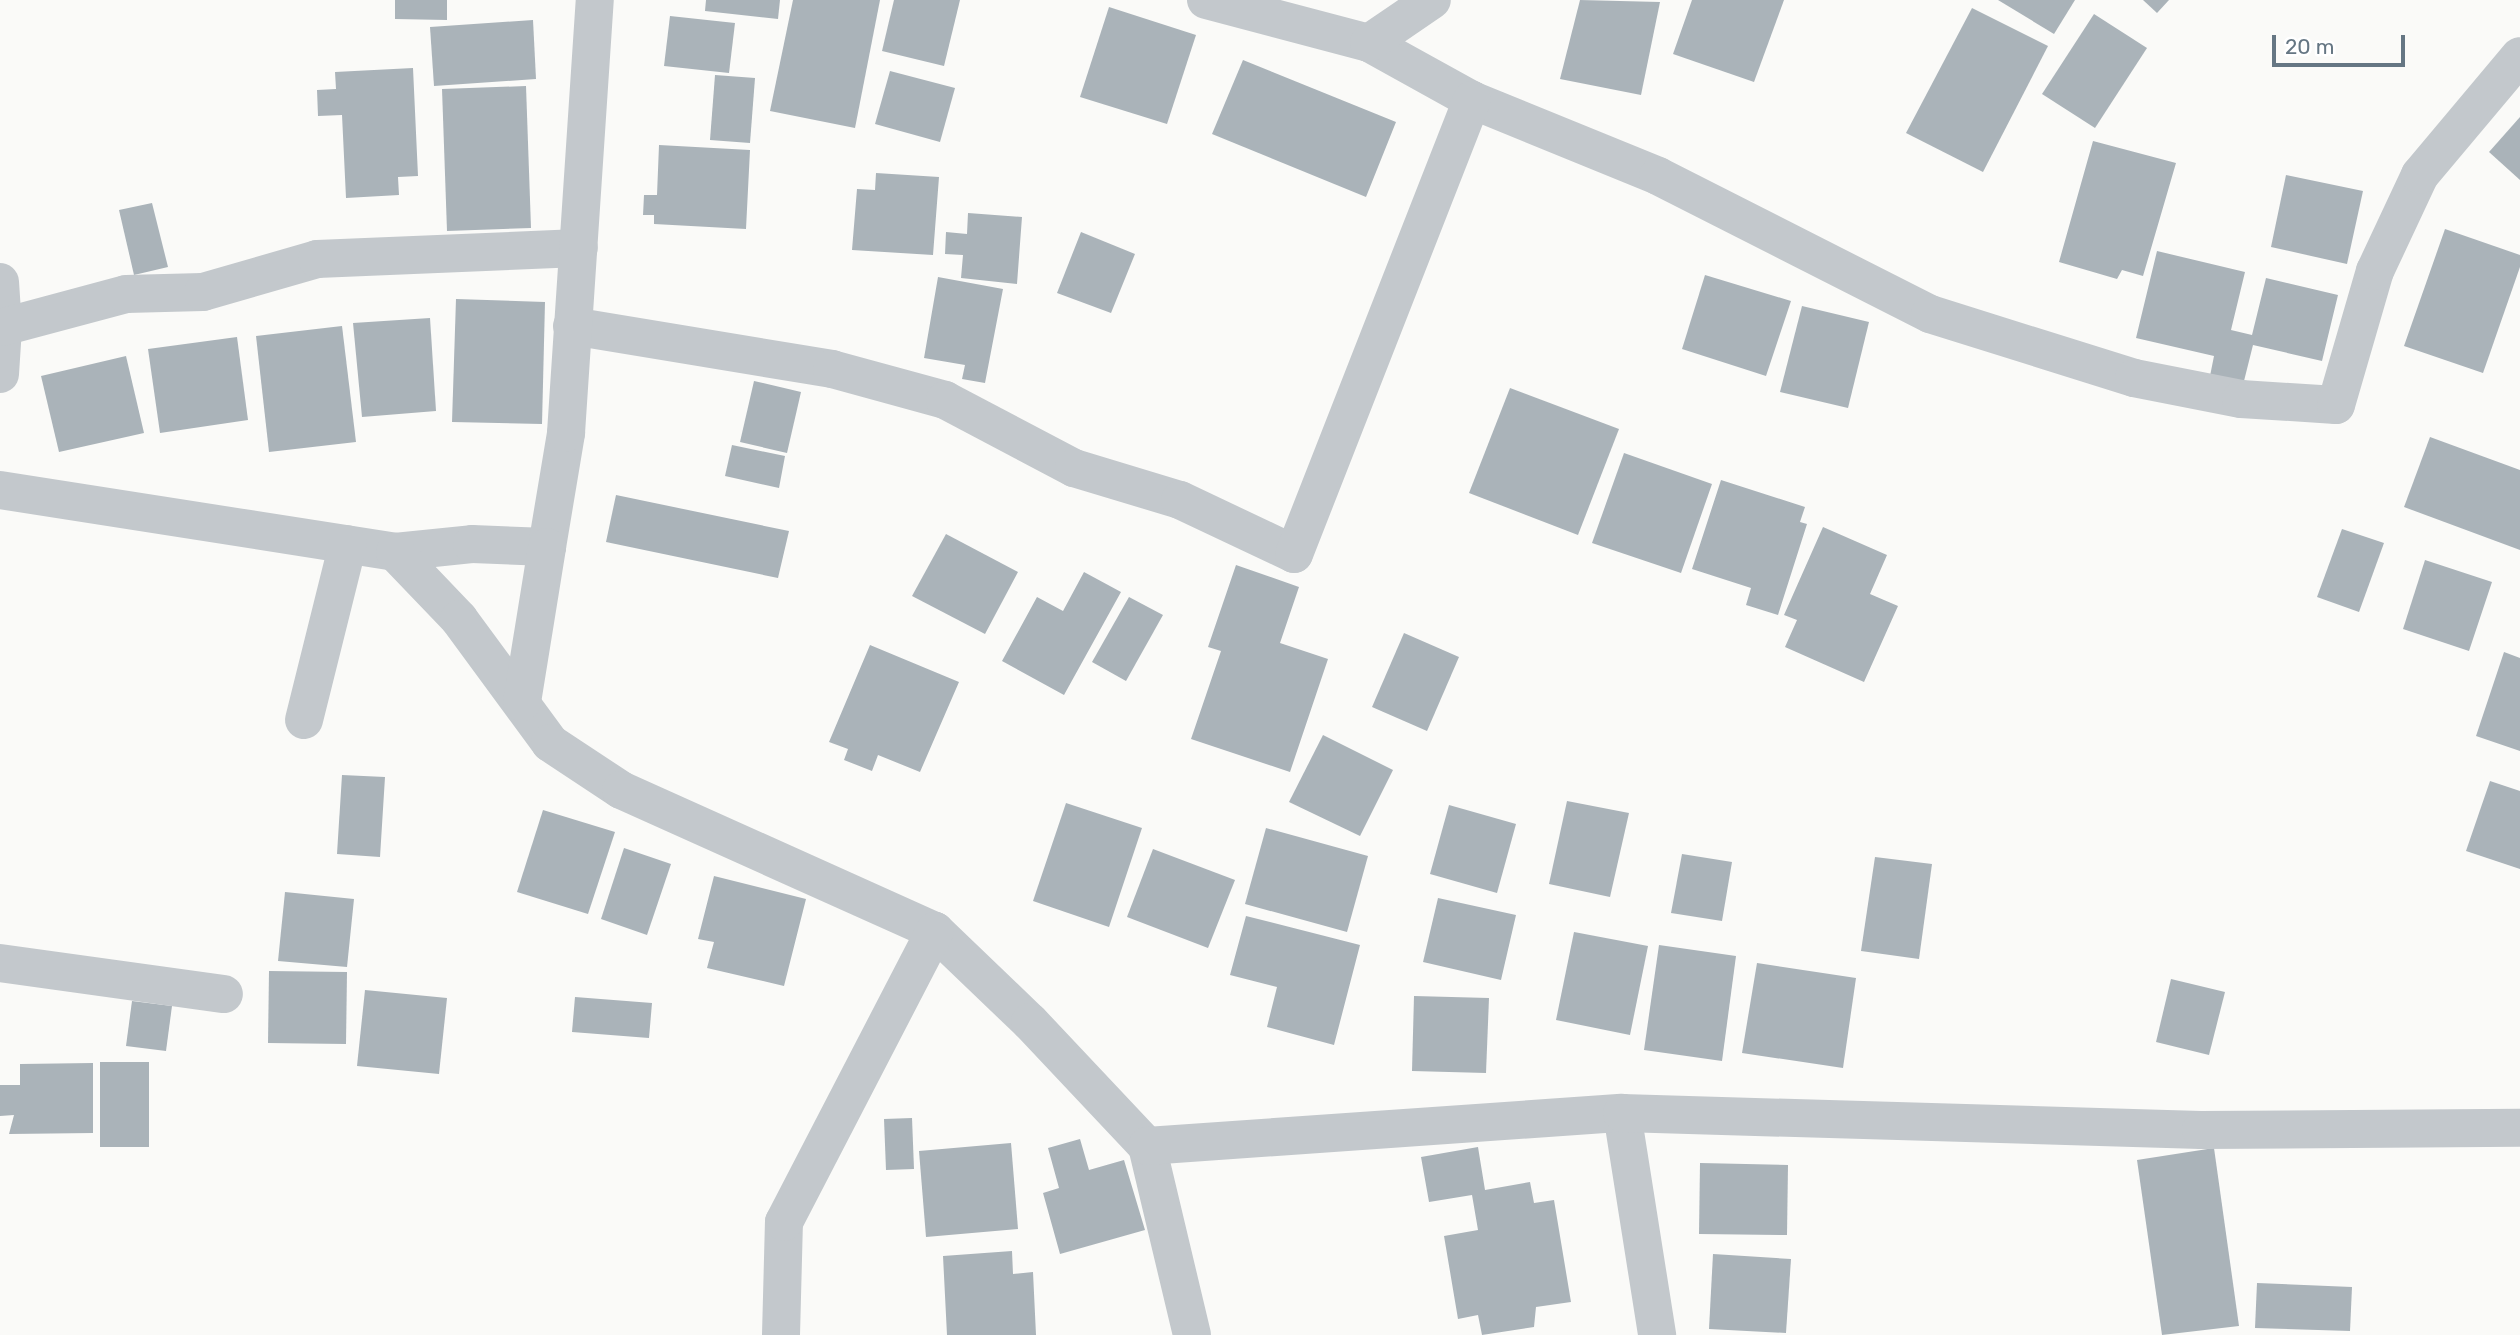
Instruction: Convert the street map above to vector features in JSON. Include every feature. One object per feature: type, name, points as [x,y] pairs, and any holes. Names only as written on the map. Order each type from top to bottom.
[{"type":"street","points":[[522,702],[566,433],[595,0]]},
{"type":"street","points":[[1206,0],[1369,43],[1472,100],[1658,176],[1930,313],[2134,378],[2241,399],[2336,405],[2375,271],[2420,175],[2520,56]]},
{"type":"street","points":[[1369,43],[1432,0]]},
{"type":"street","points":[[572,326],[832,369],[945,400],[1074,468],[1180,500],[1294,555],[1472,100]]},
{"type":"street","points":[[2,327],[125,294],[203,292],[317,259],[579,248]]},
{"type":"street","points":[[0,282],[0,374]]},
{"type":"street","points":[[0,490],[395,552],[472,544],[547,548]]},
{"type":"street","points":[[304,720],[348,544]]},
{"type":"street","points":[[395,552],[459,619],[550,743],[621,790],[935,932],[1030,1022],[1147,1146],[1192,1335]]},
{"type":"street","points":[[781,1335],[784,1222],[935,932]]},
{"type":"street","points":[[0,963],[224,994]]},
{"type":"street","points":[[1147,1146],[1622,1113],[2201,1130],[2520,1128]]},
{"type":"street","points":[[1622,1113],[1657,1335]]},
{"type":"building","points":[[395,0],[447,0],[447,20],[395,19]]},
{"type":"building","points":[[706,0],[780,0],[778,19],[705,11]]},
{"type":"building","points":[[793,0],[880,0],[855,128],[770,111]]},
{"type":"building","points":[[894,0],[960,0],[944,66],[882,51]]},
{"type":"building","points":[[1580,0],[1660,2],[1641,95],[1560,79]]},
{"type":"building","points":[[1692,0],[1784,0],[1754,82],[1673,54]]},
{"type":"building","points":[[1998,0],[2075,0],[2054,34]]},
{"type":"building","points":[[2143,0],[2169,0],[2157,13]]},
{"type":"building","points":[[1109,7],[1196,35],[1167,124],[1080,97]]},
{"type":"building","points":[[1972,8],[2048,46],[1983,172],[1906,133]]},
{"type":"building","points":[[2094,14],[2147,48],[2095,128],[2042,94]]},
{"type":"building","points":[[670,16],[735,23],[729,73],[664,66]]},
{"type":"building","points":[[533,20],[536,79],[434,86],[430,27]]},
{"type":"building","points":[[1243,60],[1396,122],[1366,197],[1212,134]]},
{"type":"building","points":[[413,68],[418,176],[398,177],[399,195],[346,198],[342,115],[318,116],[317,90],[336,89],[335,72]]},
{"type":"building","points":[[890,71],[955,88],[940,142],[875,124]]},
{"type":"building","points":[[715,75],[755,78],[750,143],[710,140]]},
{"type":"building","points":[[526,86],[531,228],[447,231],[442,89]]},
{"type":"building","points":[[2520,117],[2520,180],[2489,152]]},
{"type":"building","points":[[2093,141],[2176,163],[2143,276],[2122,270],[2117,279],[2059,262]]},
{"type":"building","points":[[659,145],[750,150],[746,229],[654,224],[654,215],[643,215],[644,195],[657,195]]},
{"type":"building","points":[[876,173],[939,177],[933,255],[852,250],[857,189],[875,190]]},
{"type":"building","points":[[2286,175],[2363,191],[2347,264],[2271,247]]},
{"type":"building","points":[[152,203],[168,267],[134,275],[119,210]]},
{"type":"building","points":[[968,213],[1022,217],[1017,284],[961,278],[963,255],[945,254],[946,232],[967,234]]},
{"type":"building","points":[[2445,229],[2520,255],[2520,267],[2483,373],[2404,346]]},
{"type":"building","points":[[1081,232],[1135,254],[1111,313],[1057,293]]},
{"type":"building","points":[[2157,251],[2245,272],[2231,330],[2252,335],[2266,278],[2338,295],[2322,361],[2253,345],[2242,389],[2209,381],[2214,356],[2136,338]]},
{"type":"building","points":[[1705,275],[1791,301],[1766,376],[1682,349]]},
{"type":"building","points":[[938,277],[1003,289],[985,383],[962,379],[965,365],[924,358]]},
{"type":"building","points":[[456,299],[545,302],[542,424],[452,422]]},
{"type":"building","points":[[1802,306],[1869,322],[1848,408],[1780,392]]},
{"type":"building","points":[[430,318],[436,411],[362,417],[353,323]]},
{"type":"building","points":[[342,326],[356,442],[269,452],[256,336]]},
{"type":"building","points":[[237,337],[248,420],[160,433],[148,349]]},
{"type":"building","points":[[126,356],[144,433],[59,452],[41,376]]},
{"type":"building","points":[[754,381],[801,392],[787,453],[740,442]]},
{"type":"building","points":[[1510,388],[1619,429],[1578,535],[1469,493]]},
{"type":"building","points":[[2430,437],[2520,470],[2520,550],[2404,507]]},
{"type":"building","points":[[732,445],[785,456],[779,488],[725,476]]},
{"type":"building","points":[[1624,453],[1712,484],[1681,573],[1592,543]]},
{"type":"building","points":[[1721,480],[1805,507],[1800,522],[1807,524],[1778,615],[1746,605],[1751,588],[1692,569]]},
{"type":"building","points":[[616,495],[789,531],[778,578],[606,542]]},
{"type":"building","points":[[1823,527],[1887,555],[1870,594],[1898,606],[1864,682],[1785,647],[1797,620],[1784,615]]},
{"type":"building","points":[[2342,529],[2384,543],[2359,612],[2317,597]]},
{"type":"building","points":[[946,534],[1018,572],[985,634],[912,596]]},
{"type":"building","points":[[2425,560],[2492,582],[2469,651],[2403,629]]},
{"type":"building","points":[[1236,565],[1299,587],[1280,643],[1328,659],[1290,772],[1191,739],[1221,651],[1208,647]]},
{"type":"building","points":[[1084,572],[1121,592],[1064,695],[1002,661],[1037,597],[1063,611]]},
{"type":"building","points":[[1129,597],[1163,615],[1126,681],[1092,662]]},
{"type":"building","points":[[1404,633],[1459,657],[1427,731],[1372,707]]},
{"type":"building","points":[[870,645],[959,682],[920,772],[878,755],[872,771],[844,760],[848,749],[829,742]]},
{"type":"building","points":[[2504,652],[2520,658],[2520,751],[2476,736]]},
{"type":"building","points":[[1323,735],[1393,770],[1360,836],[1289,802]]},
{"type":"building","points":[[342,775],[385,777],[380,857],[337,854]]},
{"type":"building","points":[[2490,781],[2520,791],[2520,869],[2466,851]]},
{"type":"building","points":[[1567,801],[1629,813],[1610,897],[1549,884]]},
{"type":"building","points":[[1066,803],[1142,828],[1109,927],[1033,901]]},
{"type":"building","points":[[1449,805],[1516,824],[1497,893],[1430,874]]},
{"type":"building","points":[[543,810],[615,832],[588,914],[517,892]]},
{"type":"building","points":[[1266,828],[1368,856],[1347,932],[1245,904]]},
{"type":"building","points":[[624,848],[671,864],[647,935],[601,919]]},
{"type":"building","points":[[1153,849],[1235,880],[1208,948],[1127,917]]},
{"type":"building","points":[[1682,854],[1732,862],[1722,921],[1671,913]]},
{"type":"building","points":[[1875,857],[1932,864],[1919,959],[1861,951]]},
{"type":"building","points":[[714,876],[806,899],[784,986],[707,968],[714,942],[698,939]]},
{"type":"building","points":[[285,892],[354,899],[347,967],[278,961]]},
{"type":"building","points":[[1438,898],[1516,915],[1501,980],[1423,962]]},
{"type":"building","points":[[1246,916],[1360,945],[1334,1045],[1267,1027],[1277,987],[1230,975]]},
{"type":"building","points":[[1574,932],[1648,946],[1630,1035],[1556,1020]]},
{"type":"building","points":[[1659,945],[1736,956],[1722,1061],[1644,1050]]},
{"type":"building","points":[[1757,963],[1856,978],[1843,1068],[1742,1053]]},
{"type":"building","points":[[269,971],[347,972],[346,1044],[268,1043]]},
{"type":"building","points":[[2171,979],[2225,992],[2209,1055],[2156,1042]]},
{"type":"building","points":[[365,990],[447,998],[439,1074],[357,1066]]},
{"type":"building","points":[[1414,996],[1489,998],[1486,1073],[1412,1071]]},
{"type":"building","points":[[575,997],[652,1003],[649,1038],[572,1032]]},
{"type":"building","points":[[132,1001],[172,1006],[166,1051],[126,1046]]},
{"type":"building","points":[[100,1062],[149,1062],[149,1147],[100,1147]]},
{"type":"building","points":[[93,1063],[93,1133],[9,1134],[14,1115],[0,1116],[0,1085],[20,1085],[20,1064]]},
{"type":"building","points":[[912,1118],[914,1169],[886,1170],[884,1119]]},
{"type":"building","points":[[1080,1139],[1089,1170],[1124,1160],[1145,1230],[1060,1254],[1043,1193],[1059,1188],[1048,1148]]},
{"type":"building","points":[[1011,1143],[1018,1229],[926,1237],[919,1151]]},
{"type":"building","points":[[1478,1147],[1485,1190],[1530,1182],[1534,1203],[1554,1200],[1571,1302],[1536,1307],[1534,1327],[1482,1335],[1478,1315],[1458,1319],[1444,1236],[1478,1230],[1472,1195],[1429,1202],[1421,1157]]},
{"type":"building","points":[[2214,1148],[2239,1326],[2162,1335],[2137,1160]]},
{"type":"building","points":[[1700,1163],[1788,1165],[1787,1235],[1699,1234]]},
{"type":"building","points":[[1012,1251],[1013,1274],[1033,1272],[1036,1335],[947,1335],[943,1256]]},
{"type":"building","points":[[1713,1254],[1791,1259],[1786,1333],[1709,1329]]},
{"type":"building","points":[[2257,1283],[2352,1287],[2350,1331],[2255,1328]]}]
